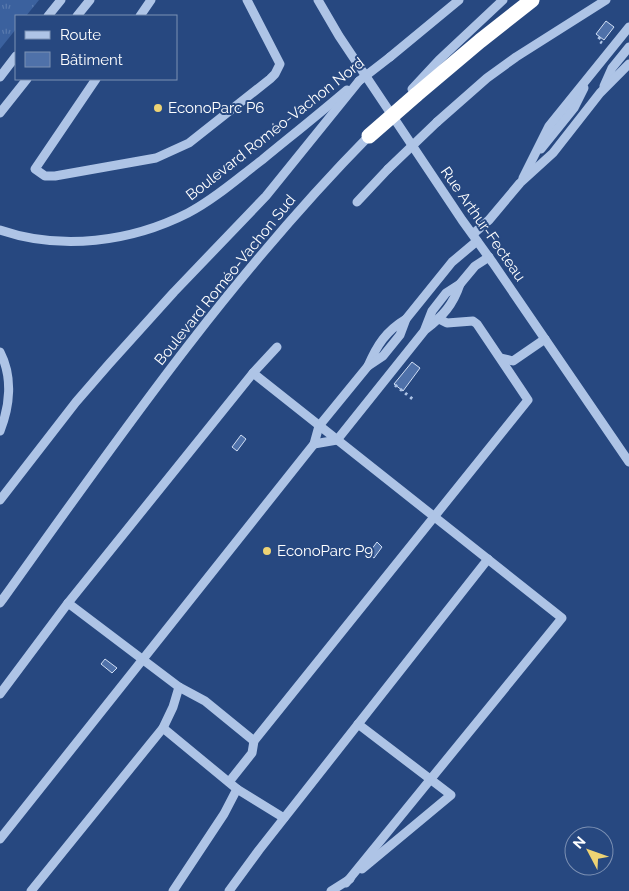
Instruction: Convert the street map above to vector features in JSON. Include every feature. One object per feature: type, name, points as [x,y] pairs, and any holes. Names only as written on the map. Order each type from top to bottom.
[{"type":"highway","points":[[369,136],[414,92],[532,0]]},
{"type":"street","points":[[49,15],[61,0]]},
{"type":"street","points":[[78,15],[90,0]]},
{"type":"street","points":[[141,15],[151,0]]},
{"type":"street","points":[[95,80],[35,169],[44,176],[55,176],[156,158],[189,143],[270,79],[280,64],[247,0]]},
{"type":"street","name":"Rue Arthur-Fecteau","points":[[318,0],[339,36],[628,460]]},
{"type":"street","name":"Boulevard Roméo-Vachon Nord","points":[[0,230],[31,238],[67,242],[116,237],[160,226],[190,212],[210,199],[342,98],[359,81],[459,0]]},
{"type":"street","points":[[414,92],[439,60],[503,0]]},
{"type":"street","points":[[357,202],[437,122],[487,78],[516,57],[606,0]]},
{"type":"street","points":[[520,183],[530,162],[574,108],[593,70],[629,27]]},
{"type":"street","points":[[600,93],[612,68],[629,47]]},
{"type":"street","points":[[0,77],[15,57]]},
{"type":"street","points":[[0,839],[314,444],[320,426],[368,366],[375,349],[392,327],[406,319],[520,183],[553,152],[600,93],[629,64]]},
{"type":"street","points":[[0,113],[26,80]]},
{"type":"street","points":[[0,500],[71,409],[109,364],[174,292],[266,196],[342,98]]},
{"type":"street","name":"Boulevard Roméo-Vachon Sud","points":[[0,603],[92,474],[208,318],[297,212],[369,136]]},
{"type":"street","points":[[425,330],[432,311],[446,293],[460,284],[475,266],[489,257]]},
{"type":"street","points":[[314,444],[338,440],[425,330],[439,319],[455,299],[460,284]]},
{"type":"street","points":[[229,782],[252,752],[254,741],[528,400],[477,324],[473,321],[447,323],[439,319]]},
{"type":"street","points":[[500,358],[513,361],[545,339]]},
{"type":"street","points":[[0,694],[68,603],[253,373],[277,346]]},
{"type":"street","points":[[0,352],[7,372],[9,402],[0,431]]},
{"type":"street","points":[[253,373],[562,618],[346,883]]},
{"type":"street","points":[[229,891],[284,818],[488,559]]},
{"type":"street","points":[[68,603],[142,661],[179,687],[205,701],[254,741]]},
{"type":"street","points":[[31,891],[163,728],[173,707],[179,687]]},
{"type":"street","points":[[331,891],[346,883],[451,795],[358,724]]},
{"type":"street","points":[[163,728],[237,789],[284,818]]},
{"type":"street","points":[[173,891],[224,814],[237,789]]},
{"type":"path","points":[[394,384],[415,401]]},
{"type":"green space","points":[[0,0],[39,0],[27,15],[15,15],[15,30],[0,49]]},
{"type":"building","points":[[606,21],[614,27],[604,40],[596,34]]},
{"type":"building","points":[[412,362],[420,368],[403,391],[394,384]]},
{"type":"building","points":[[241,435],[246,439],[237,451],[232,447]]},
{"type":"building","points":[[377,542],[382,547],[374,558],[368,554]]},
{"type":"building","points":[[105,659],[117,668],[112,673],[101,664]]},
{"type":"place","name":"EconoParc P6","points":[[158,108]]},
{"type":"place","name":"EconoParc P9","points":[[267,551]]}]
